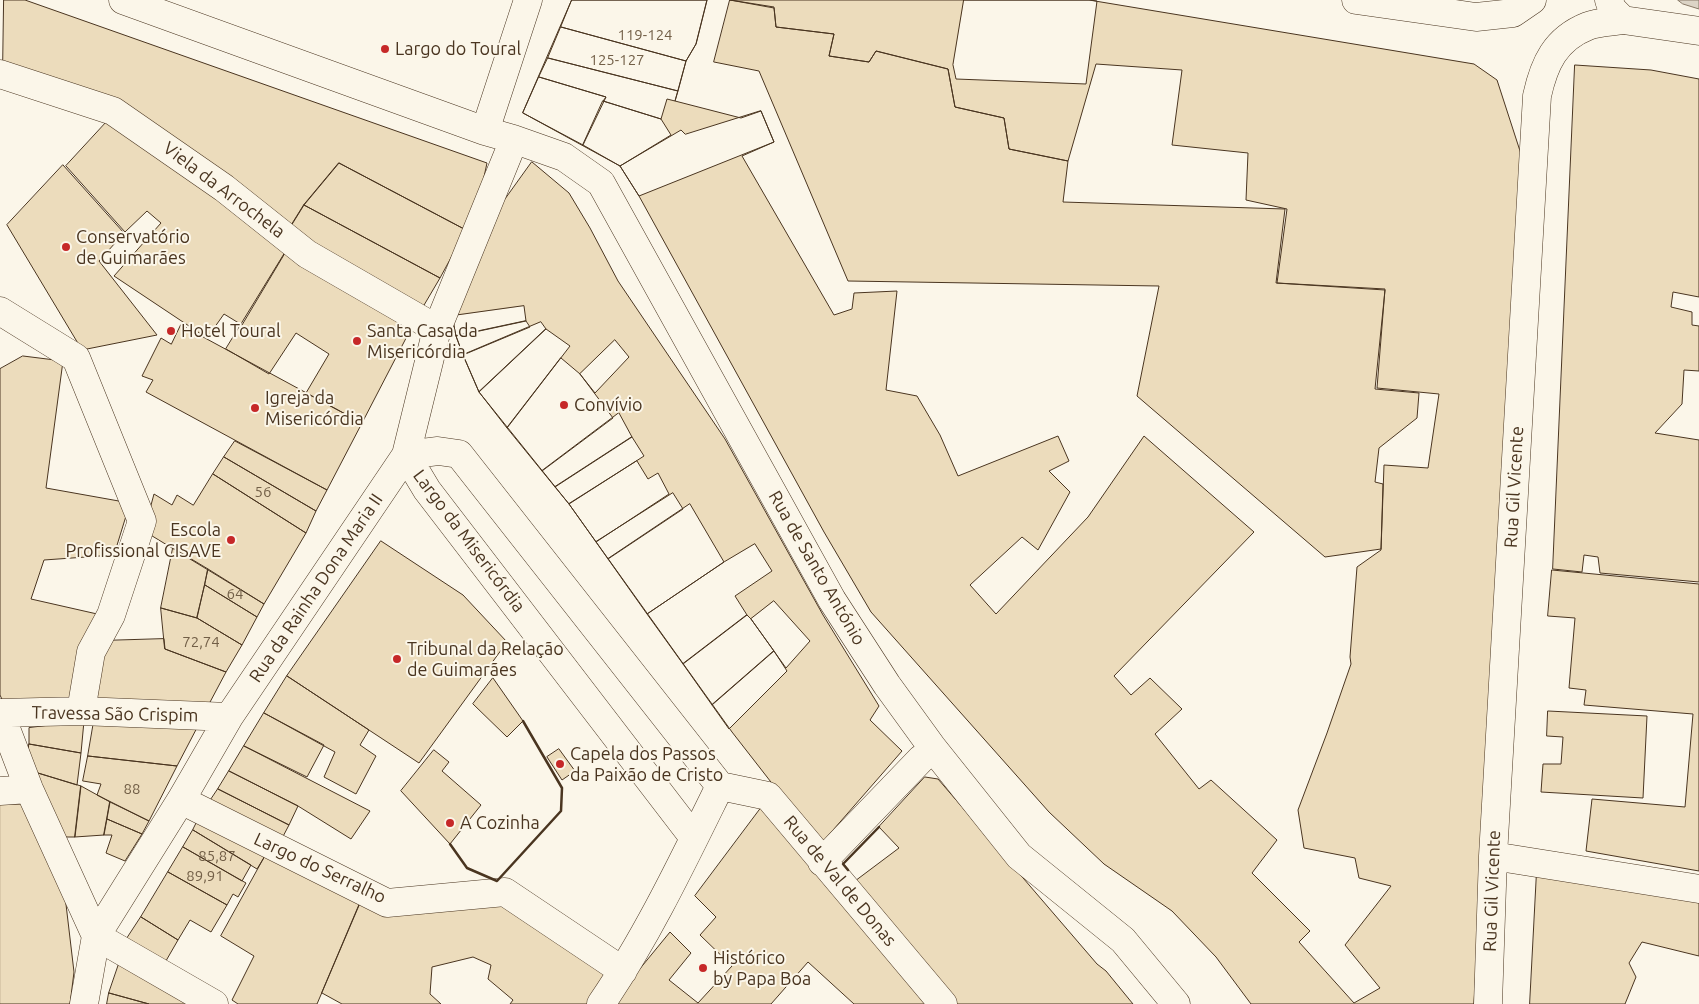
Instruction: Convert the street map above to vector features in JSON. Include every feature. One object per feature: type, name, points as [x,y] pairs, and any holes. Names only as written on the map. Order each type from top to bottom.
[{"type":"street","points":[[123,0],[485,131],[528,0]]},
{"type":"street","points":[[1356,0],[1476,17],[1513,13],[1532,0]]},
{"type":"street","name":"Rua Gil Vicente","points":[[1488,1004],[1492,856],[1537,96],[1541,76],[1551,54],[1568,37],[1616,10],[1699,31]]},
{"type":"street","name":"Viela da Arrochela","points":[[0,74],[114,111],[224,188],[308,254],[437,329]]},
{"type":"street","name":"Rua de Santo António","points":[[485,131],[564,157],[601,183],[832,600],[887,685],[932,747],[1019,856],[1123,940],[1176,1004]]},
{"type":"street","name":"Rua da Rainha Dona Maria II","points":[[84,1004],[96,936],[181,800],[229,717],[406,454],[437,329],[509,152]]},
{"type":"street","points":[[0,311],[76,358],[142,521],[111,614],[91,652],[80,711]]},
{"type":"street","name":"Largo da Misericórdia","points":[[694,838],[428,490],[406,454],[438,451],[459,454],[720,786]]},
{"type":"street","name":"Travessa São Crispim","points":[[0,713],[80,711],[229,717]]},
{"type":"street","points":[[0,713],[29,789],[96,936],[214,1004]]},
{"type":"street","points":[[822,862],[921,758]]},
{"type":"street","points":[[601,1004],[624,971],[720,786]]},
{"type":"street","name":"Rua de Val de Donas","points":[[720,786],[768,796],[943,1004]]},
{"type":"street","points":[[0,791],[29,789]]},
{"type":"street","name":"Largo do Serralho","points":[[181,800],[387,903],[505,892],[624,971]]},
{"type":"street","points":[[1492,856],[1699,888]]},
{"type":"shaded area","points":[[1678,0],[1699,0],[1699,9],[1683,4]]},
{"type":"building","points":[[4,0],[25,0],[487,163],[477,209],[466,230],[339,163],[304,205],[286,234],[125,107],[3,67]]},
{"type":"building","points":[[572,0],[707,0],[696,44],[686,61],[675,101],[741,118],[761,111],[774,142],[742,156],[834,315],[852,309],[854,293],[897,291],[886,390],[917,396],[940,435],[958,476],[1058,436],[1069,461],[1049,471],[1070,492],[1038,550],[1022,537],[970,585],[996,614],[1088,517],[1144,436],[1254,532],[1114,676],[1131,695],[1150,678],[1182,709],[1155,734],[1199,789],[1211,780],[1277,840],[1252,873],[1310,931],[1299,942],[1354,1003],[1380,988],[1345,945],[1391,886],[1359,878],[1355,858],[1304,848],[1298,810],[1351,664],[1357,567],[1381,550],[1384,465],[1428,468],[1439,394],[1377,388],[1385,289],[1277,283],[1287,209],[1246,200],[1248,153],[1172,145],[1182,70],[1096,64],[1068,161],[1009,149],[1004,118],[955,107],[948,69],[876,51],[869,62],[829,56],[834,34],[776,27],[774,7],[730,0],[1089,0],[1474,64],[1497,80],[1521,154],[1474,1004],[1251,1004],[1216,957],[1172,911],[1104,864],[1049,812],[871,612],[824,532],[639,196],[620,166],[523,113]]},
{"type":"building","points":[[572,0],[707,0],[696,44],[686,61],[561,27]]},
{"type":"building","points":[[730,0],[774,8],[776,27],[834,34],[829,56],[869,62],[876,51],[948,69],[955,107],[1004,118],[1009,149],[1068,161],[1063,202],[1285,209],[1276,283],[1385,290],[1375,389],[1419,393],[1417,418],[1379,448],[1375,482],[1383,484],[1381,549],[1325,557],[1137,396],[1159,286],[848,281],[759,71],[714,62]]},
{"type":"building","points":[[964,0],[1097,1],[1086,84],[956,79],[953,65]]},
{"type":"building","points":[[561,27],[686,61],[678,91],[548,58]]},
{"type":"building","points":[[548,58],[678,91],[675,101],[667,99],[661,119],[603,101],[606,97],[539,77]]},
{"type":"building","points":[[1575,65],[1651,70],[1699,79],[1699,297],[1673,292],[1671,307],[1692,312],[1692,325],[1699,326],[1699,371],[1684,370],[1682,404],[1655,433],[1699,440],[1699,582],[1600,573],[1598,557],[1584,555],[1582,572],[1553,569]]},
{"type":"building","points":[[539,77],[606,97],[583,145],[523,113]]},
{"type":"building","points":[[603,101],[661,119],[671,135],[620,166],[583,145]]},
{"type":"building","points":[[761,111],[774,142],[639,196],[620,166],[681,130],[685,134]]},
{"type":"building","points":[[114,114],[288,248],[242,325],[224,314],[207,338],[114,276],[161,223],[147,211],[125,232],[66,166]]},
{"type":"building","points":[[532,162],[569,193],[618,281],[725,439],[823,615],[879,706],[870,720],[902,751],[820,845],[732,732],[569,504],[479,392],[456,336],[452,316],[490,220]],"holes":[[[615,340],[629,357],[595,393],[580,374]],[[774,601],[810,641],[786,668],[751,619]]]},
{"type":"building","points":[[339,163],[466,230],[440,278],[304,205]]},
{"type":"building","name":"Conservatório de Guimarães","points":[[63,165],[124,233],[99,261],[157,335],[82,350],[7,225]]},
{"type":"building","points":[[304,205],[440,278],[417,317],[286,234]]},
{"type":"building","name":"Santa Casa da Misericórdia","points":[[288,248],[417,317],[362,423],[306,393],[329,354],[296,333],[269,374],[226,349]]},
{"type":"building","points":[[524,306],[526,321],[456,336],[452,316]]},
{"type":"building","points":[[526,321],[530,327],[463,355],[456,336]]},
{"type":"building","points":[[541,322],[546,329],[479,392],[463,355]]},
{"type":"building","name":"Igreja da Misericórdia","points":[[181,325],[362,423],[327,490],[146,392],[153,380],[142,376],[161,338],[171,344]]},
{"type":"building","points":[[546,329],[570,346],[507,428],[479,392]]},
{"type":"building","points":[[23,356],[63,361],[46,488],[130,503],[114,555],[44,560],[31,599],[106,616],[73,703],[5,706],[0,695],[0,369]]},
{"type":"building","name":"Convívio","points":[[561,358],[580,374],[613,418],[542,471],[507,428]]},
{"type":"building","points":[[619,413],[632,437],[555,487],[542,471]]},
{"type":"building","points":[[632,437],[644,456],[569,504],[555,487]]},
{"type":"building","points":[[235,441],[327,490],[316,511],[224,457]]},
{"type":"building","points":[[224,457],[316,511],[306,533],[213,474]]},
{"type":"building","points":[[637,461],[648,479],[658,473],[669,494],[596,542],[569,504]]},
{"type":"building","name":"Escola Profissional CISAVE","points":[[213,474],[306,533],[264,604],[144,531],[154,494],[172,505],[177,495],[193,505]]},
{"type":"building","points":[[673,493],[683,509],[608,559],[596,542]]},
{"type":"building","points":[[690,504],[724,562],[647,614],[608,559]]},
{"type":"building","name":"Tribunal da Relação de Guimarães","points":[[381,541],[463,595],[507,642],[419,763],[287,676]]},
{"type":"building","points":[[755,544],[772,571],[735,596],[747,615],[683,664],[647,614],[724,562]]},
{"type":"building","points":[[173,548],[208,569],[197,618],[161,608]]},
{"type":"building","points":[[208,569],[264,604],[257,617],[205,585]]},
{"type":"building","points":[[1552,570],[1699,584],[1699,871],[1586,851],[1592,799],[1685,807],[1693,714],[1584,705],[1586,690],[1569,688],[1575,618],[1548,616]]},
{"type":"building","points":[[205,585],[257,617],[242,645],[197,618]]},
{"type":"building","points":[[161,608],[197,618],[242,645],[226,672],[165,649]]},
{"type":"building","points":[[747,615],[774,651],[712,705],[683,664]]},
{"type":"building","points":[[164,639],[165,649],[226,672],[209,704],[83,703],[98,641]]},
{"type":"building","points":[[774,651],[787,671],[729,729],[712,705]]},
{"type":"building","points":[[287,676],[369,730],[360,745],[376,756],[356,794],[324,777],[335,752],[264,713]]},
{"type":"building","points":[[493,678],[523,721],[507,737],[473,704]]},
{"type":"building","points":[[1548,711],[1647,716],[1643,798],[1541,792],[1543,764],[1561,764],[1563,737],[1547,736]]},
{"type":"building","points":[[264,713],[324,745],[307,777],[244,746]]},
{"type":"building","points":[[84,721],[81,753],[29,744],[29,728]]},
{"type":"building","points":[[94,721],[200,722],[177,766],[88,756]]},
{"type":"building","points":[[29,744],[81,753],[77,785],[28,770]]},
{"type":"building","points":[[244,746],[370,811],[351,839],[298,806],[229,771]]},
{"type":"building","name":"Capela dos Passos da Paixão de Cristo","points":[[559,749],[575,771],[562,780],[547,757]]},
{"type":"building","points":[[434,750],[449,762],[442,771],[481,805],[450,844],[401,791]]},
{"type":"building","points":[[88,756],[177,766],[149,821],[97,795],[101,784],[83,781]]},
{"type":"building","points":[[28,770],[81,786],[75,837],[59,837]]},
{"type":"building","points":[[229,771],[298,806],[289,825],[218,789]]},
{"type":"building","points":[[925,777],[938,779],[1133,1004],[957,1004],[935,981],[855,881],[899,848],[879,827]]},
{"type":"building","points":[[81,786],[110,802],[104,835],[75,837]]},
{"type":"building","points":[[218,789],[289,825],[279,844],[206,807]]},
{"type":"building","points":[[767,800],[939,1004],[854,1004],[808,962],[771,1004],[611,1004],[670,932],[691,953],[669,980],[698,1003],[732,966],[700,935],[716,917],[695,896]]},
{"type":"building","points":[[110,802],[149,821],[142,834],[107,819]]},
{"type":"building","points":[[0,804],[31,804],[63,879],[74,972],[70,1004],[0,1004]]},
{"type":"building","points":[[201,814],[268,851],[257,869],[193,830]]},
{"type":"building","points":[[107,819],[142,834],[125,861],[106,853],[112,835],[104,835]]},
{"type":"building","points":[[193,830],[251,865],[242,881],[183,847]]},
{"type":"building","points":[[183,847],[246,883],[238,897],[233,894],[227,905],[168,872]]},
{"type":"building","points":[[268,851],[363,896],[317,1004],[238,1004],[232,1000],[254,956],[221,936]]},
{"type":"building","points":[[1537,870],[1699,898],[1699,956],[1642,942],[1629,963],[1636,977],[1625,1004],[1530,1004]]},
{"type":"building","points":[[168,872],[227,905],[211,932],[190,920],[178,940],[141,917]]},
{"type":"building","points":[[363,896],[505,905],[612,972],[590,1004],[510,1004],[513,1000],[488,979],[491,965],[473,957],[432,967],[430,994],[441,1004],[342,1004],[322,993]]},
{"type":"building","points":[[141,917],[178,940],[163,966],[124,943]]},
{"type":"building","points":[[122,955],[202,1004],[149,1004],[109,993]]},
{"type":"building","points":[[109,993],[149,1004],[107,1004]]},
{"type":"wall","points":[[450,844],[467,868],[497,881],[561,811],[562,788],[523,721]]},
{"type":"wall","points":[[848,870],[843,864],[879,827]]},
{"type":"place","name":"Largo do Toural","points":[[385,49]]},
{"type":"place","name":"Conservatório de Guimarães","points":[[66,247]]},
{"type":"place","name":"Hotel Toural","points":[[171,331]]},
{"type":"place","name":"Santa Casa da Misericórdia","points":[[357,341]]},
{"type":"place","name":"Convívio","points":[[564,405]]},
{"type":"place","name":"Igreja da Misericórdia","points":[[255,408]]},
{"type":"place","name":"Escola Profissional CISAVE","points":[[231,540]]},
{"type":"place","name":"Tribunal da Relação de Guimarães","points":[[397,659]]},
{"type":"place","name":"Capela dos Passos da Paixão de Cristo","points":[[560,764]]},
{"type":"place","name":"A Cozinha","points":[[450,823]]},
{"type":"place","name":"Histórico by Papa Boa","points":[[703,968]]}]
